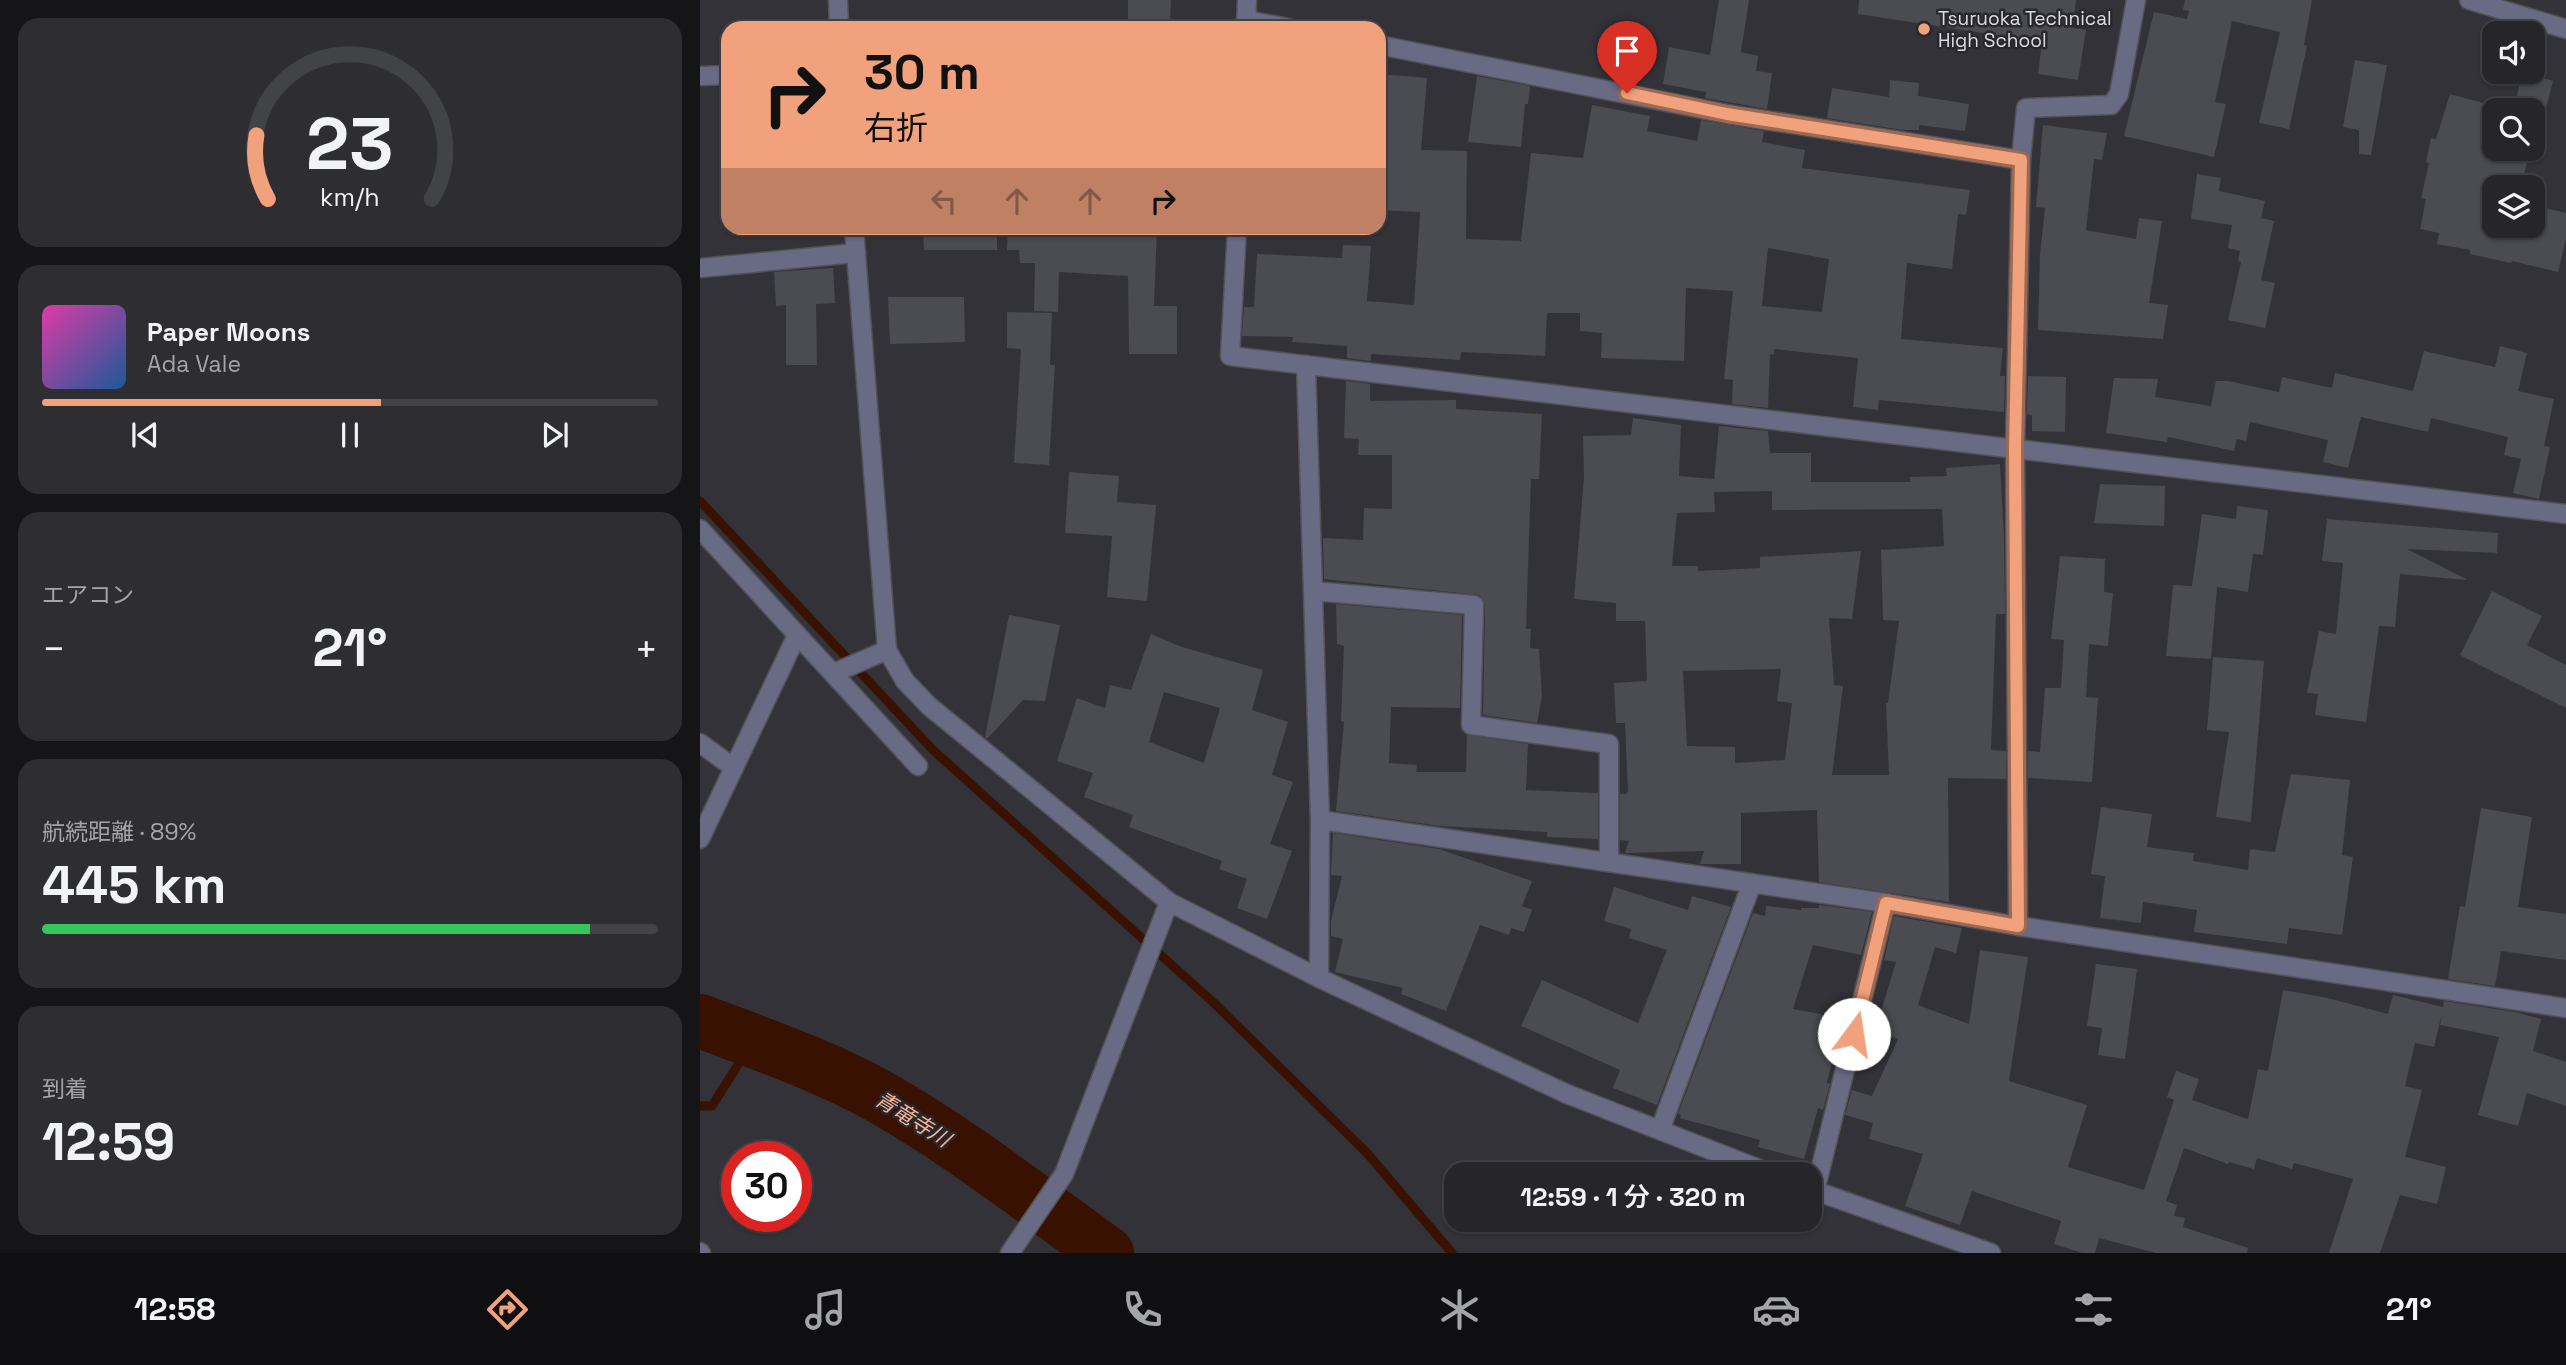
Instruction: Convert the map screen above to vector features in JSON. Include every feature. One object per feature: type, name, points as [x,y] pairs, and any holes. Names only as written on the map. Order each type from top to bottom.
[{"type":"street","points":[[838,0],[839,21]]},
{"type":"street","points":[[1246,21],[1247,0]]},
{"type":"street","points":[[2018,926],[2015,449],[2021,160],[2026,108],[2111,105],[2119,94],[2136,0]]},
{"type":"street","points":[[2469,0],[2566,29]]},
{"type":"street","points":[[1386,46],[1727,114],[2021,160]]},
{"type":"street","points":[[700,76],[721,75]]},
{"type":"street","points":[[855,235],[887,650],[905,681],[929,706],[1169,902],[1319,978],[1567,1094],[1741,1162]]},
{"type":"street","points":[[1237,235],[1230,356],[2566,514]]},
{"type":"street","points":[[700,268],[856,254]]},
{"type":"street","points":[[1306,365],[1320,820],[1319,978]]},
{"type":"street","points":[[700,529],[918,766]]},
{"type":"street","points":[[1313,591],[1474,605],[1471,725],[1609,744],[1609,862]]},
{"type":"street","points":[[700,839],[797,635]]},
{"type":"street","points":[[834,673],[887,650]]},
{"type":"street","points":[[700,743],[734,768]]},
{"type":"street","points":[[1320,820],[1886,903],[2018,926],[2566,1008]]},
{"type":"street","points":[[1660,1130],[1752,883]]},
{"type":"street","points":[[1010,1253],[1064,1174],[1169,902]]},
{"type":"street","points":[[1819,1162],[1886,903]]},
{"type":"street","points":[[1822,1194],[1991,1253]]},
{"type":"building","points":[[1128,0],[1171,0],[1170,21],[1128,21]]},
{"type":"building","points":[[1719,0],[1749,0],[1741,52],[1758,56],[1756,71],[1772,73],[1767,109],[1705,98],[1706,92],[1663,84],[1669,47],[1710,55]]},
{"type":"building","points":[[1859,0],[2076,0],[2073,28],[2086,30],[2078,80],[2038,74],[2042,42],[1858,14]]},
{"type":"building","points":[[2185,0],[2312,0],[2304,45],[2307,46],[2289,129],[2259,123],[2280,32],[2232,21],[2215,102],[2226,104],[2214,157],[2124,136],[2154,12],[2187,19],[2189,11],[2183,10]]},
{"type":"building","points":[[2355,60],[2387,65],[2371,155],[2359,154],[2359,130],[2343,127]]},
{"type":"building","points":[[1386,75],[1427,78],[1421,150],[1467,151],[1466,239],[1521,241],[1531,153],[1583,158],[1592,105],[1650,116],[1647,131],[1697,141],[1701,120],[1764,131],[1762,142],[1805,150],[1802,168],[1970,190],[1966,215],[1958,214],[1952,269],[1907,263],[1901,339],[2003,348],[2000,376],[2005,376],[2004,412],[1879,400],[1878,410],[1853,407],[1858,358],[1774,349],[1774,355],[1770,354],[1768,408],[1732,404],[1733,380],[1724,379],[1733,291],[1686,288],[1684,361],[1601,358],[1602,333],[1580,331],[1580,313],[1547,313],[1545,356],[1461,352],[1460,360],[1371,354],[1371,361],[1347,358],[1347,346],[1292,342],[1293,337],[1242,336],[1244,307],[1254,307],[1257,254],[1342,258],[1343,245],[1371,246],[1367,301],[1414,305],[1420,212],[1386,210]],"holes":[[[1768,248],[1829,259],[1822,312],[1762,306]]]},
{"type":"building","points":[[1477,76],[1530,86],[1528,104],[1525,104],[1521,147],[1468,142]]},
{"type":"building","points":[[2545,79],[2553,81],[2545,113],[2545,98],[2516,98],[2520,84],[2545,84]]},
{"type":"building","points":[[1890,80],[1919,83],[1918,96],[1969,104],[1965,131],[1919,125],[1919,130],[1903,130],[1827,118],[1832,88],[1889,97]]},
{"type":"building","points":[[2450,94],[2482,103],[2482,161],[2527,161],[2524,175],[2482,175],[2482,238],[2545,238],[2545,208],[2566,213],[2566,239],[2558,272],[2470,254],[2470,250],[2437,244],[2439,233],[2420,229],[2426,199],[2421,198],[2429,163],[2426,162],[2431,138],[2436,139]]},
{"type":"building","points":[[2043,125],[2107,133],[2102,160],[2094,159],[2086,230],[2136,239],[2139,218],[2162,221],[2149,303],[2168,305],[2163,339],[2038,330],[2040,255],[2045,208],[2036,207]]},
{"type":"building","points":[[2197,174],[2221,178],[2219,191],[2265,201],[2261,218],[2274,221],[2261,280],[2275,283],[2265,328],[2228,320],[2241,262],[2238,261],[2240,251],[2228,248],[2232,225],[2191,219]]},
{"type":"building","points":[[923,235],[997,235],[997,250],[924,250]]},
{"type":"building","points":[[1008,235],[1157,235],[1154,306],[1177,306],[1177,354],[1129,354],[1128,276],[1059,272],[1058,312],[1034,311],[1035,263],[1020,263],[1019,250],[1007,250]]},
{"type":"building","points":[[833,268],[835,303],[816,304],[817,365],[786,365],[786,305],[776,306],[774,272]]},
{"type":"building","points":[[888,297],[964,297],[965,342],[890,344]]},
{"type":"building","points":[[1007,312],[1052,313],[1050,365],[1055,365],[1049,465],[1014,463],[1021,349],[1007,348]]},
{"type":"building","points":[[2500,346],[2527,353],[2518,391],[2554,399],[2544,446],[2550,447],[2539,499],[2513,493],[2521,459],[2504,455],[2508,437],[2431,418],[2428,432],[2361,417],[2348,468],[2323,462],[2328,440],[2250,422],[2246,441],[2237,439],[2234,451],[2168,437],[2167,442],[2106,433],[2114,378],[2158,379],[2155,397],[2211,406],[2216,381],[2279,392],[2282,377],[2332,388],[2335,373],[2413,391],[2424,351],[2495,367]]},
{"type":"building","points":[[2028,376],[2066,377],[2065,432],[2032,431],[2032,415],[2027,414]]},
{"type":"building","points":[[1346,381],[1370,384],[1370,401],[1456,400],[1456,409],[1542,414],[1539,479],[1531,479],[1526,629],[1531,629],[1530,648],[1539,649],[1542,696],[1537,723],[1483,715],[1485,605],[1480,595],[1324,579],[1323,538],[1363,540],[1364,508],[1392,509],[1392,455],[1358,455],[1359,439],[1344,438]]},
{"type":"building","points":[[1633,418],[1681,425],[1679,476],[1714,481],[1719,426],[1768,431],[1770,453],[1811,453],[1811,482],[1910,482],[1910,477],[1947,476],[1946,468],[2000,464],[2005,614],[1996,614],[1991,750],[2006,751],[2006,779],[1948,778],[1949,902],[1819,882],[1817,810],[1741,813],[1741,864],[1700,864],[1704,851],[1625,853],[1629,841],[1620,840],[1620,794],[1626,794],[1628,791],[1625,723],[1616,723],[1614,683],[1647,681],[1645,621],[1616,621],[1616,603],[1574,599],[1584,477],[1583,436],[1631,435]],"holes":[[[1772,491],[1772,510],[1942,509],[1944,546],[1881,550],[1883,620],[1899,621],[1886,703],[1889,775],[1832,775],[1843,686],[1834,685],[1829,618],[1852,619],[1861,551],[1760,557],[1760,568],[1698,571],[1698,566],[1672,566],[1677,513],[1715,512],[1714,492]],[[1781,669],[1777,701],[1792,703],[1785,760],[1735,763],[1735,747],[1687,746],[1683,671]]]},
{"type":"building","points":[[1069,472],[1119,476],[1117,502],[1156,505],[1147,601],[1107,597],[1112,536],[1065,533]]},
{"type":"building","points":[[2100,484],[2165,486],[2164,526],[2094,523]]},
{"type":"building","points":[[2237,506],[2268,510],[2263,555],[2253,554],[2248,592],[2217,587],[2211,659],[2166,656],[2173,585],[2192,586],[2202,514],[2236,519]]},
{"type":"building","points":[[2327,519],[2498,533],[2497,553],[2407,549],[2466,580],[2400,574],[2395,627],[2379,626],[2366,722],[2315,715],[2318,694],[2307,693],[2319,631],[2336,634],[2343,563],[2322,561]]},
{"type":"building","points":[[2060,556],[2105,559],[2104,592],[2113,593],[2108,646],[2089,644],[2086,697],[2098,698],[2092,782],[2028,778],[2028,751],[2040,752],[2045,688],[2061,688],[2064,640],[2051,639]]},
{"type":"building","points":[[2492,591],[2542,616],[2527,645],[2566,665],[2566,708],[2460,655]]},
{"type":"building","points":[[1336,604],[1462,615],[1460,708],[1391,707],[1389,763],[1417,765],[1416,772],[1466,772],[1467,735],[1528,744],[1526,790],[1598,793],[1598,839],[1547,837],[1547,832],[1441,826],[1336,811],[1344,722],[1341,721],[1344,646],[1337,644]]},
{"type":"building","points":[[1009,615],[1060,625],[1045,701],[1023,700],[987,739],[985,737]]},
{"type":"building","points":[[1151,634],[1182,647],[1263,670],[1252,710],[1288,722],[1272,775],[1293,782],[1270,844],[1292,851],[1267,919],[1237,908],[1247,879],[1219,869],[1222,861],[1129,827],[1133,815],[1084,797],[1093,773],[1057,761],[1077,698],[1105,708],[1110,685],[1131,690]],"holes":[[[1164,692],[1220,708],[1204,763],[1149,742]]]},
{"type":"building","points":[[2213,657],[2264,661],[2251,822],[2216,817],[2229,732],[2207,730]]},
{"type":"building","points":[[2291,774],[2350,780],[2342,855],[2353,857],[2342,935],[2289,928],[2287,944],[2194,932],[2197,910],[2143,902],[2141,923],[2100,918],[2105,876],[2091,874],[2101,807],[2152,814],[2147,847],[2194,853],[2193,861],[2248,870],[2250,849],[2275,852]]},
{"type":"building","points":[[2481,808],[2532,817],[2518,907],[2566,914],[2566,960],[2501,951],[2495,986],[2448,979],[2460,906],[2465,907]]},
{"type":"building","points":[[1333,833],[1439,849],[1532,881],[1522,906],[1532,910],[1524,932],[1511,928],[1509,935],[1480,925],[1446,1011],[1401,994],[1403,988],[1335,972],[1343,939],[1331,936],[1331,921],[1342,876],[1331,875]]},
{"type":"building","points":[[1614,887],[1688,910],[1692,896],[1731,907],[1657,1105],[1613,1088],[1620,1070],[1521,1026],[1542,980],[1638,1023],[1667,950],[1629,938],[1631,929],[1604,921]]},
{"type":"building","points":[[1819,905],[1872,912],[1861,955],[1813,945],[1793,1009],[1843,1018],[1823,1110],[1818,1108],[1804,1159],[1758,1147],[1760,1140],[1680,1118],[1681,1115],[1678,1114],[1753,913],[1765,916],[1766,906],[1801,910],[1819,908]]},
{"type":"building","points":[[1894,916],[1962,928],[1956,953],[1935,947],[1918,1005],[1969,1024],[1980,950],[2028,957],[2009,1081],[2087,1105],[2068,1167],[2144,1190],[2174,1100],[2167,1097],[2176,1071],[2199,1079],[2192,1100],[2248,1119],[2258,1069],[2268,1071],[2283,990],[2328,998],[2388,1014],[2393,995],[2443,1007],[2444,1001],[2515,1012],[2541,1019],[2533,1051],[2566,1062],[2566,1106],[2527,1093],[2518,1126],[2478,1115],[2499,1037],[2440,1025],[2442,1013],[2434,1047],[2415,1043],[2405,1086],[2422,1090],[2405,1157],[2446,1167],[2437,1204],[2400,1195],[2380,1253],[2329,1253],[2353,1179],[2294,1163],[2292,1169],[2257,1158],[2254,1169],[2229,1162],[2228,1164],[2184,1148],[2166,1201],[2177,1205],[2174,1216],[2185,1218],[2183,1227],[2248,1248],[2247,1253],[2156,1253],[2099,1238],[2095,1253],[2082,1253],[2054,1244],[2061,1221],[1972,1191],[1960,1225],[1905,1206],[1923,1154],[1869,1139],[1873,1123],[1845,1115],[1852,1090],[1872,1096],[1898,1039],[1875,1031],[1896,962],[1884,960]]},
{"type":"building","points":[[2096,964],[2137,969],[2125,1059],[2098,1055],[2102,1028],[2087,1026]]},
{"type":"waterway","points":[[700,501],[933,750],[1214,1003],[1367,1153],[1452,1253]]},
{"type":"waterway","name":"青竜寺川","points":[[700,1021],[815,1066],[882,1098],[968,1153],[1107,1253]]},
{"type":"waterway","points":[[700,1106],[712,1106],[753,1041]]},
{"type":"place","name":"Tsuruoka Technical High School","points":[[1924,29]]},
{"type":"route","points":[[1627,93],[1727,114],[2021,160],[2015,449],[2018,926],[1886,903],[1854,1034]]}]
